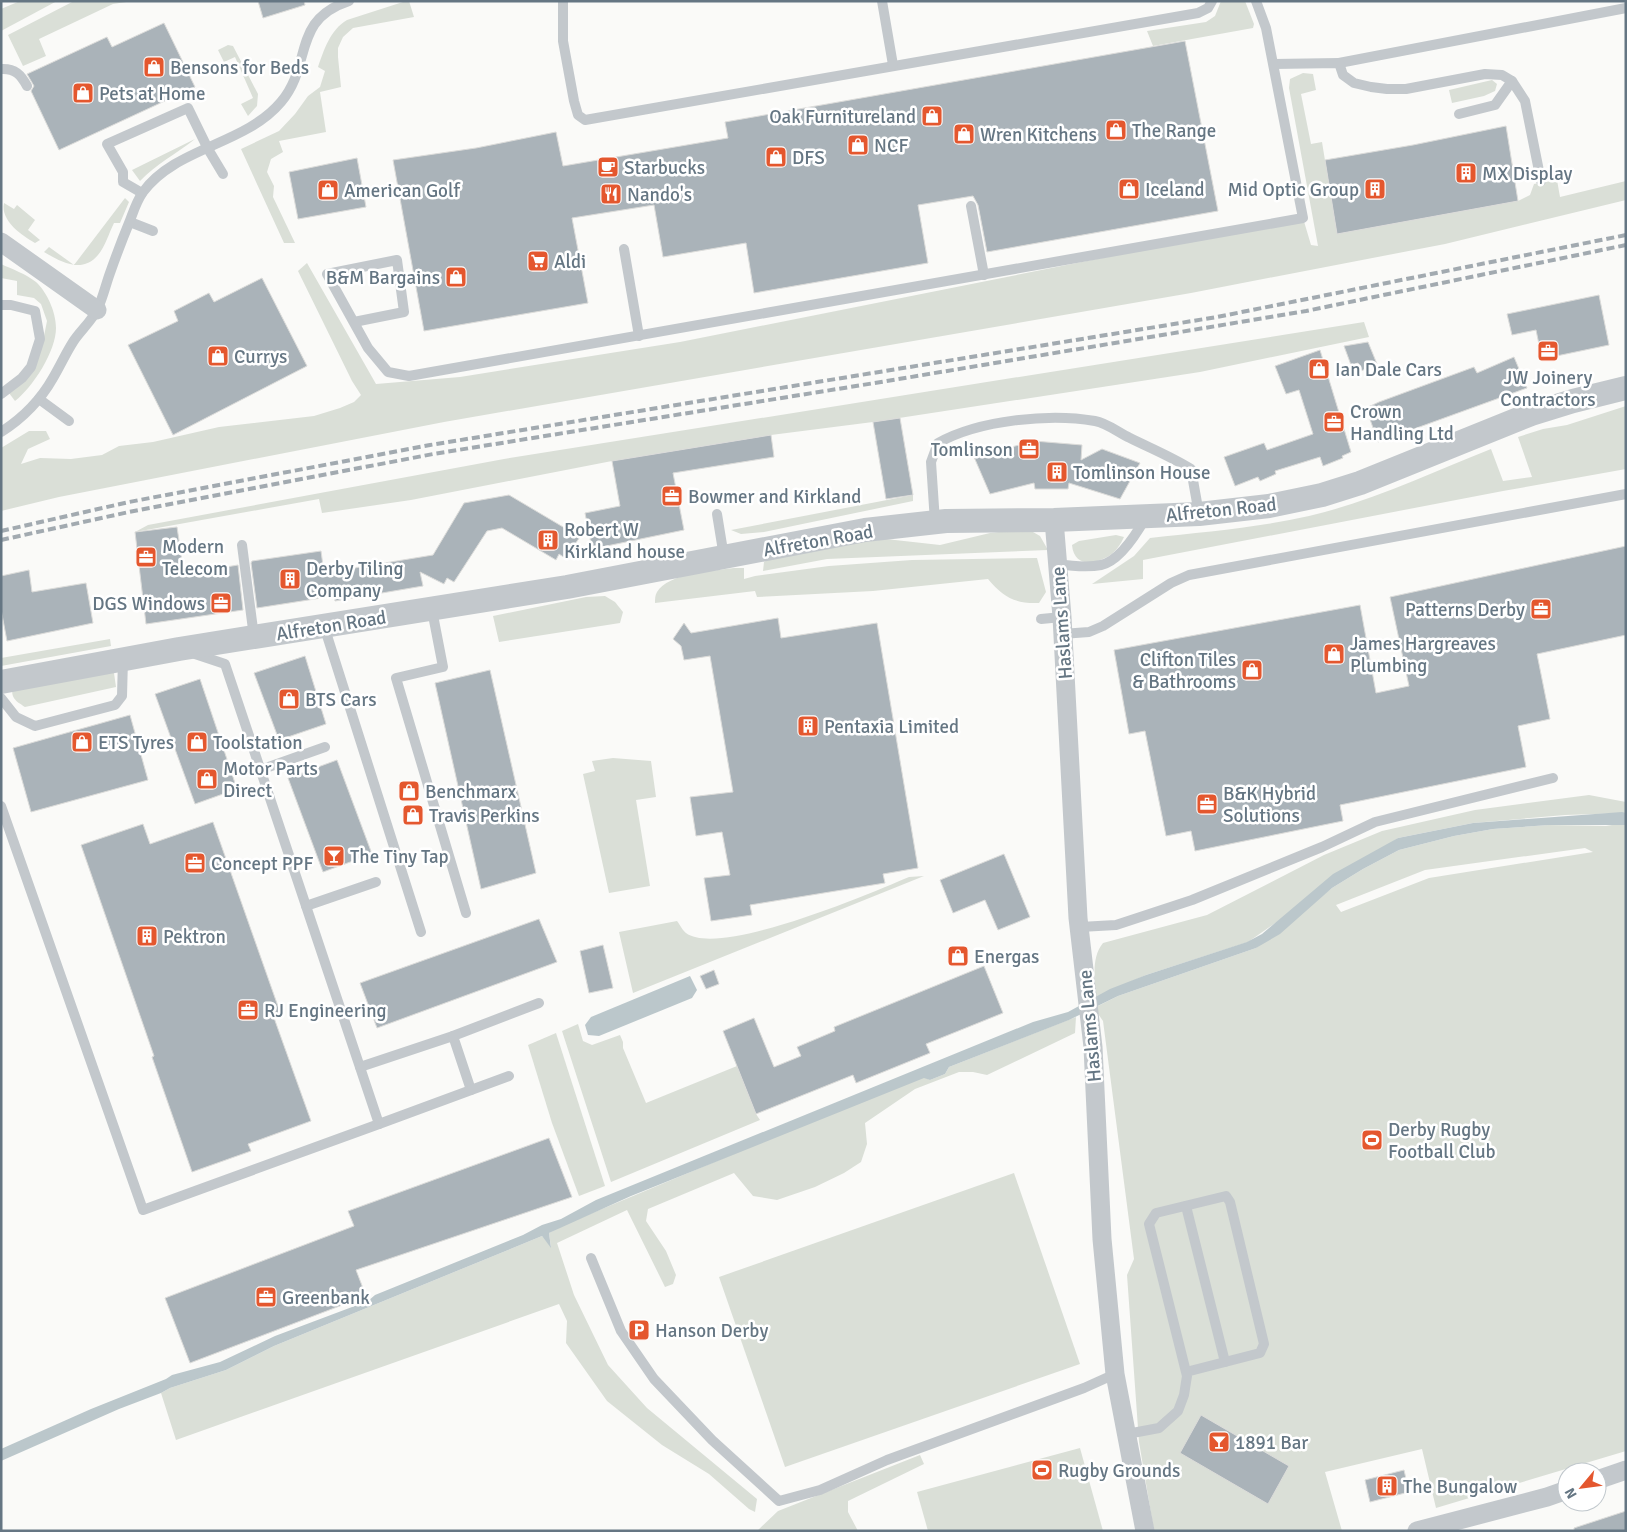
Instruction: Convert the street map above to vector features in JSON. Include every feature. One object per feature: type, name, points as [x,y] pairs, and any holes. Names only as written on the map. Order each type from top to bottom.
[{"type":"street","points":[[1,242],[97,310]]},
{"type":"street","name":"Alfreton Road","points":[[1,682],[123,658],[567,587],[865,530],[935,522],[1054,520],[1199,514],[1269,506],[1322,495],[1360,482],[1531,414],[1581,398],[1626,388]]},
{"type":"street","name":"Haslams Lane","points":[[1054,520],[1062,625],[1078,908],[1093,1047],[1102,1239],[1115,1374],[1145,1531]]},
{"type":"street","points":[[1607,1477],[1626,1470]]},
{"type":"street","points":[[1417,1531],[1557,1494]]},
{"type":"lane","points":[[1,432],[24,416],[39,399],[73,341],[97,310],[114,260],[142,193],[164,171],[208,149],[264,117],[280,103],[293,86],[308,36],[319,17],[335,6],[349,1]]},
{"type":"lane","points":[[563,1],[563,41],[574,101],[578,115],[585,120],[1198,13],[1208,8],[1212,1]]},
{"type":"lane","points":[[882,1],[893,65]]},
{"type":"lane","points":[[354,322],[404,312],[397,260],[327,274],[368,348],[388,372],[409,376],[1303,218],[1274,64],[1266,28],[1256,1]]},
{"type":"lane","points":[[1274,64],[1339,63],[1626,8]]},
{"type":"lane","points":[[1339,63],[1343,75],[1354,82],[1387,89],[1406,89],[1486,74],[1502,75],[1512,81],[1525,101],[1540,180]]},
{"type":"lane","points":[[1,69],[17,72],[22,76],[27,86]]},
{"type":"lane","points":[[1459,114],[1495,105],[1512,81]]},
{"type":"lane","points":[[142,193],[123,182],[123,172],[107,144],[188,108],[208,149],[223,174]]},
{"type":"lane","points":[[971,206],[984,275]]},
{"type":"lane","points":[[130,222],[153,231]]},
{"type":"lane","points":[[624,249],[639,336]]},
{"type":"lane","points":[[1,304],[35,311],[40,339],[31,368],[22,378],[1,394]]},
{"type":"lane","points":[[39,399],[69,422]]},
{"type":"lane","points":[[935,522],[931,462],[938,442],[978,428],[1027,419],[1048,418],[1097,421],[1191,469],[1199,514]]},
{"type":"lane","points":[[1041,619],[1089,632],[1103,626],[1189,574],[1626,494]]},
{"type":"lane","points":[[717,514],[724,557]]},
{"type":"lane","points":[[1057,564],[1102,565],[1117,556],[1135,537],[1146,516]]},
{"type":"lane","points":[[242,545],[254,637]]},
{"type":"lane","points":[[432,610],[443,667],[396,678],[466,912]]},
{"type":"lane","points":[[324,626],[421,932]]},
{"type":"lane","points":[[179,649],[225,664],[379,1124]]},
{"type":"lane","points":[[1,698],[16,717],[35,726],[116,705],[122,696],[123,658]]},
{"type":"lane","points":[[260,770],[325,747]]},
{"type":"lane","points":[[1080,927],[1116,925],[1192,900],[1322,847],[1375,822],[1553,778]]},
{"type":"lane","points":[[1,806],[143,1210],[509,1076]]},
{"type":"lane","points":[[306,906],[376,882]]},
{"type":"lane","points":[[360,1067],[453,1036],[540,1003]]},
{"type":"lane","points":[[453,1036],[471,1090]]},
{"type":"lane","points":[[1127,1434],[1159,1428],[1178,1411],[1184,1395],[1186,1372],[1149,1224],[1156,1213],[1226,1196],[1230,1202],[1264,1344],[1260,1353],[1186,1372]]},
{"type":"lane","points":[[1186,1206],[1225,1362]]},
{"type":"lane","points":[[591,1258],[621,1331],[654,1379],[712,1440],[779,1501],[820,1490],[887,1460],[1084,1388],[1115,1374]]},
{"type":"shaded area","points":[[20,1],[57,1],[1,31],[1,9]]},
{"type":"shaded area","points":[[74,1],[133,1],[113,4],[39,39],[46,56],[23,66],[8,35]]},
{"type":"shaded area","points":[[409,1],[414,17],[353,28],[343,37],[338,48],[341,87],[320,92],[326,132],[279,141],[283,152],[271,159],[267,172],[274,186],[273,197],[295,243],[284,243],[241,149],[279,131],[308,96],[320,87],[325,71],[318,67],[328,41],[341,24],[347,20]]},
{"type":"shaded area","points":[[1221,1],[1245,1],[1254,24],[1253,28],[1153,46],[1147,31],[1206,22],[1215,16]]},
{"type":"shaded area","points":[[228,45],[233,46],[258,94],[257,106],[248,116],[241,104],[253,98],[235,57],[224,62],[218,50]]},
{"type":"shaded area","points":[[1303,73],[1313,74],[1316,90],[1301,94],[1311,144],[1322,142],[1337,234],[1518,201],[1530,195],[1534,184],[1557,180],[1560,197],[1626,181],[1626,200],[1445,244],[1191,293],[444,422],[59,497],[1,511],[1,448],[29,431],[46,431],[50,439],[28,449],[21,464],[40,458],[71,459],[102,455],[119,446],[153,442],[219,427],[314,416],[354,402],[361,395],[352,381],[298,271],[307,263],[376,384],[460,377],[680,342],[1303,218],[1311,245],[1318,246],[1289,88],[1290,79]]},
{"type":"shaded area","points":[[1492,80],[1497,84],[1495,91],[1484,96],[1452,103],[1449,90]]},
{"type":"shaded area","points":[[195,139],[159,164],[140,181],[132,170]]},
{"type":"shaded area","points":[[125,198],[129,202],[120,223],[114,223],[98,255],[92,261],[85,264],[74,265]]},
{"type":"shaded area","points":[[4,203],[14,209],[17,205],[35,220],[28,230],[40,240],[35,243],[13,227],[5,216]]},
{"type":"shaded area","points":[[49,247],[73,265],[57,259],[44,252]]},
{"type":"shaded area","points":[[1,264],[28,277],[40,286],[50,303],[56,322],[55,337],[48,358],[36,378],[15,401],[9,393],[42,346],[47,321],[41,304],[34,298],[17,295],[17,281],[1,278]]},
{"type":"shaded area","points":[[1364,322],[1369,337],[1200,372],[873,422],[771,435],[612,461],[411,500],[322,513],[319,499],[135,532],[148,525],[504,459]]},
{"type":"shaded area","points":[[1626,406],[1626,469],[1143,560],[1143,579],[1092,584],[1134,556],[1150,538],[1270,524],[1332,510],[1378,495],[1491,449],[1503,481],[1532,477],[1518,437],[1543,429],[1567,425]]},
{"type":"shaded area","points":[[913,495],[913,501],[764,532],[741,534],[731,530]]},
{"type":"shaded area","points":[[1007,531],[1033,532],[1040,536],[1048,550],[827,559],[763,571],[764,562],[779,554],[886,539],[940,545],[990,533]]},
{"type":"shaded area","points":[[1116,535],[1124,537],[1120,545],[1103,559],[1091,562],[1081,561],[1074,552],[1072,545],[1079,541]]},
{"type":"shaded area","points":[[1037,558],[1046,592],[1039,603],[1016,601],[1004,595],[988,579],[873,591],[757,597],[755,591],[655,603],[657,592],[671,581],[692,574],[734,568],[744,568],[744,579],[829,566],[912,560]]},
{"type":"shaded area","points":[[605,596],[615,602],[623,612],[620,623],[499,642],[493,616],[586,597]]},
{"type":"shaded area","points":[[110,639],[111,646],[1,666],[1,658]]},
{"type":"shaded area","points":[[102,671],[114,673],[116,687],[25,707],[16,701],[12,694],[13,686]]},
{"type":"shaded area","points":[[613,758],[651,761],[656,797],[636,800],[650,886],[609,893],[583,774],[595,771],[592,761]]},
{"type":"shaded area","points":[[1589,795],[1626,802],[1626,813],[1565,815],[1473,823],[1398,838],[1248,942],[1146,975],[1096,997],[1095,962],[1103,943],[1207,915],[1324,855],[1382,831],[1475,810]]},
{"type":"shaded area","points":[[1626,813],[1626,825],[1549,825],[1493,829],[1454,836],[1399,850],[1332,888],[1280,934],[1256,948],[1118,996],[1069,1020],[949,1067],[945,1074],[930,1080],[924,1078],[631,1196],[549,1233],[551,1248],[542,1236],[274,1346],[226,1370],[170,1388],[119,1409],[1,1461],[1,1449],[172,1375],[220,1362],[275,1336],[368,1301],[375,1295],[523,1235],[542,1225],[561,1219],[596,1200],[1033,1022],[1068,1012],[1110,989],[1146,975],[1247,942],[1262,934],[1333,874],[1398,838],[1473,823]]},
{"type":"shaded area","name":"Derby Rugby Football Club","points":[[1549,825],[1626,825],[1626,1451],[1589,1462],[1557,1462],[1557,1472],[1436,1508],[1422,1449],[1325,1472],[1342,1531],[1154,1531],[1139,1442],[1127,1275],[1134,1259],[1103,1021],[1094,1008],[1118,996],[1256,948],[1332,888],[1399,850],[1454,836],[1493,829]],"holes":[[[1585,848],[1593,852],[1429,878],[1341,912],[1336,905],[1425,870]]]},
{"type":"shaded area","points":[[924,876],[633,993],[619,932],[677,921],[686,933],[704,938],[730,937],[796,920],[909,877]]},
{"type":"shaded area","points":[[690,976],[697,990],[692,998],[599,1036],[588,1035],[585,1025],[591,1017]]},
{"type":"shaded area","points":[[1076,1017],[1075,1033],[987,1075],[959,1072],[915,1089],[865,1123],[867,1144],[861,1162],[844,1173],[815,1187],[777,1200],[753,1196],[734,1173],[648,1209],[646,1221],[666,1251],[676,1275],[673,1284],[665,1287],[627,1210],[557,1243],[574,1295],[608,1365],[647,1408],[757,1499],[755,1512],[749,1509],[709,1474],[662,1445],[607,1401],[566,1343],[567,1321],[559,1304],[176,1440],[161,1393],[170,1388],[226,1370],[274,1346],[542,1236],[551,1247],[549,1233],[566,1224],[924,1077],[930,1080],[945,1074],[949,1067]]},
{"type":"shaded area","points":[[578,1024],[583,1041],[592,1045],[620,1035],[623,1048],[646,1103],[737,1066],[760,1120],[611,1182],[562,1031]]},
{"type":"shaded area","points":[[556,1033],[605,1186],[579,1196],[552,1123],[528,1045]]},
{"type":"shaded area","points":[[1014,1173],[1080,1364],[785,1467],[719,1277]]},
{"type":"shaded area","name":"Rugby Grounds","points":[[1080,1448],[1103,1531],[928,1531],[917,1492]]},
{"type":"shaded area","points":[[920,1455],[924,1464],[848,1501],[848,1512],[858,1531],[757,1531],[778,1511]]},
{"type":"building","points":[[258,1],[304,1],[305,5],[263,18]]},
{"type":"building","name":"Pets at Home","points":[[164,23],[195,87],[59,150],[31,91],[34,86],[27,74],[107,37],[112,47]]},
{"type":"building","points":[[1185,41],[1218,211],[987,252],[978,205],[973,196],[918,205],[928,263],[754,293],[746,243],[663,257],[654,205],[572,218],[588,303],[424,331],[393,160],[476,148],[556,132],[563,166],[728,138],[725,122]]},
{"type":"building","points":[[1506,126],[1518,201],[1337,234],[1325,160],[1413,145]]},
{"type":"building","name":"American Golf","points":[[357,158],[366,207],[298,219],[289,172]]},
{"type":"building","name":"Currys","points":[[262,278],[307,366],[173,435],[128,345],[178,321],[174,311],[209,293],[214,302]]},
{"type":"building","points":[[1599,295],[1609,345],[1542,359],[1536,330],[1512,335],[1507,314]]},
{"type":"building","points":[[1368,342],[1377,364],[1361,371],[1358,363],[1351,365],[1344,346]]},
{"type":"building","points":[[1320,350],[1351,452],[1342,456],[1343,458],[1323,466],[1320,457],[1275,471],[1276,474],[1260,481],[1258,477],[1235,486],[1224,457],[1264,443],[1267,450],[1313,434],[1299,390],[1286,394],[1275,366]]},
{"type":"building","points":[[1514,357],[1527,388],[1378,442],[1366,408],[1474,367],[1477,373]]},
{"type":"building","points":[[900,418],[913,495],[886,499],[873,422]]},
{"type":"building","points":[[771,435],[774,457],[673,473],[684,530],[592,549],[585,513],[620,506],[612,461]]},
{"type":"building","name":"Tomlinson House","points":[[1034,441],[1082,445],[1081,460],[1102,449],[1140,463],[1120,499],[1069,483],[1068,489],[1035,489],[1034,483],[990,494],[974,457]]},
{"type":"building","points":[[509,495],[580,537],[565,558],[559,554],[556,560],[502,528],[487,531],[454,582],[447,578],[444,584],[420,572],[423,586],[335,601],[334,596],[257,608],[252,561],[321,551],[324,573],[433,555],[464,503]]},
{"type":"building","points":[[177,527],[184,574],[238,565],[243,610],[146,624],[135,532]]},
{"type":"building","points":[[1626,546],[1626,635],[1537,654],[1550,719],[1518,726],[1526,767],[1340,805],[1343,821],[1195,851],[1191,831],[1166,836],[1145,731],[1129,734],[1114,650],[1360,605],[1376,693],[1409,686],[1390,597]]},
{"type":"building","points":[[29,570],[32,592],[86,583],[93,623],[7,641],[1,609],[1,576]]},
{"type":"building","name":"Pentaxia Limited","points":[[778,618],[781,638],[877,623],[918,868],[883,874],[885,883],[750,905],[752,915],[711,921],[704,878],[730,875],[722,832],[696,836],[690,797],[733,792],[710,656],[684,660],[681,646],[673,639],[684,623],[691,633]]},
{"type":"building","points":[[305,656],[326,724],[279,740],[254,673]]},
{"type":"building","points":[[490,670],[536,873],[481,889],[435,683]]},
{"type":"building","name":"Toolstation","points":[[200,679],[237,789],[195,804],[155,694]]},
{"type":"building","points":[[130,715],[148,780],[31,812],[13,748]]},
{"type":"building","points":[[337,760],[372,854],[323,872],[288,778]]},
{"type":"building","points":[[213,822],[280,1012],[273,1015],[311,1121],[248,1144],[251,1151],[192,1172],[81,845],[143,824],[150,844]]},
{"type":"building","points":[[1004,854],[1030,917],[998,930],[985,900],[953,913],[940,880]]},
{"type":"building","points":[[539,919],[557,962],[377,1028],[360,983]]},
{"type":"building","points":[[603,945],[613,988],[589,993],[580,951]]},
{"type":"building","points":[[984,966],[1003,1013],[926,1044],[930,1053],[856,1083],[853,1075],[756,1114],[723,1031],[754,1018],[774,1067],[801,1056],[797,1047],[835,1031],[834,1027]]},
{"type":"building","points":[[714,970],[719,984],[706,989],[700,976]]},
{"type":"building","points":[[549,1138],[572,1197],[356,1270],[366,1296],[190,1363],[165,1298],[354,1226],[348,1211]]},
{"type":"building","points":[[1201,1415],[1289,1466],[1268,1504],[1180,1453]]},
{"type":"building","name":"The Bungalow","points":[[1404,1470],[1409,1492],[1370,1502],[1365,1480]]},
{"type":"building","points":[[1626,1511],[1626,1531],[1574,1531],[1574,1528]]},
{"type":"railway","points":[[1,531],[129,502],[430,445],[1217,317],[1626,235]]},
{"type":"railway","points":[[1,540],[129,512],[433,454],[1306,311],[1626,245]]},
{"type":"place","name":"Bensons for Beds","points":[[154,67]]},
{"type":"place","name":"Pets at Home","points":[[83,93]]},
{"type":"place","name":"Oak Furnitureland","points":[[932,116]]},
{"type":"place","name":"The Range","points":[[1116,130]]},
{"type":"place","name":"Wren Kitchens","points":[[964,134]]},
{"type":"place","name":"NCF","points":[[858,145]]},
{"type":"place","name":"DFS","points":[[776,157]]},
{"type":"place","name":"Starbucks","points":[[608,167]]},
{"type":"place","name":"MX Display","points":[[1466,173]]},
{"type":"place","name":"Iceland","points":[[1129,189]]},
{"type":"place","name":"Mid Optic Group","points":[[1375,189]]},
{"type":"place","name":"American Golf","points":[[328,190]]},
{"type":"place","name":"Nando's","points":[[611,194]]},
{"type":"place","name":"Aldi","points":[[538,261]]},
{"type":"place","name":"B&M Bargains","points":[[456,277]]},
{"type":"place","name":"JW Joinery Contractors","points":[[1548,351]]},
{"type":"place","name":"Currys","points":[[218,356]]},
{"type":"place","name":"Ian Dale Cars","points":[[1319,369]]},
{"type":"place","name":"Crown Handling Ltd","points":[[1334,422]]},
{"type":"place","name":"Tomlinson","points":[[1029,449]]},
{"type":"place","name":"Tomlinson House","points":[[1057,472]]},
{"type":"place","name":"Bowmer and Kirkland","points":[[672,496]]},
{"type":"place","name":"Robert W Kirkland house","points":[[548,540]]},
{"type":"place","name":"Modern Telecom","points":[[146,557]]},
{"type":"place","name":"Derby Tiling Company","points":[[290,579]]},
{"type":"place","name":"DGS Windows","points":[[221,603]]},
{"type":"place","name":"Patterns Derby","points":[[1541,609]]},
{"type":"place","name":"James Hargreaves Plumbing","points":[[1334,654]]},
{"type":"place","name":"Clifton Tiles & Bathrooms","points":[[1252,670]]},
{"type":"place","name":"BTS Cars","points":[[289,699]]},
{"type":"place","name":"Pentaxia Limited","points":[[808,726]]},
{"type":"place","name":"ETS Tyres","points":[[82,742]]},
{"type":"place","name":"Toolstation","points":[[197,742]]},
{"type":"place","name":"Motor Parts Direct","points":[[207,779]]},
{"type":"place","name":"Benchmarx","points":[[409,791]]},
{"type":"place","name":"B&K Hybrid Solutions","points":[[1207,804]]},
{"type":"place","name":"Travis Perkins","points":[[413,815]]},
{"type":"place","name":"The Tiny Tap","points":[[334,856]]},
{"type":"place","name":"Concept PPF","points":[[195,863]]},
{"type":"place","name":"Pektron","points":[[147,936]]},
{"type":"place","name":"Energas","points":[[958,956]]},
{"type":"place","name":"RJ Engineering","points":[[248,1010]]},
{"type":"place","name":"Derby Rugby Football Club","points":[[1372,1140]]},
{"type":"place","name":"Greenbank","points":[[266,1297]]},
{"type":"place","name":"Hanson Derby","points":[[639,1330]]},
{"type":"place","name":"1891 Bar","points":[[1219,1442]]},
{"type":"place","name":"Rugby Grounds","points":[[1042,1470]]},
{"type":"place","name":"The Bungalow","points":[[1387,1486]]}]
